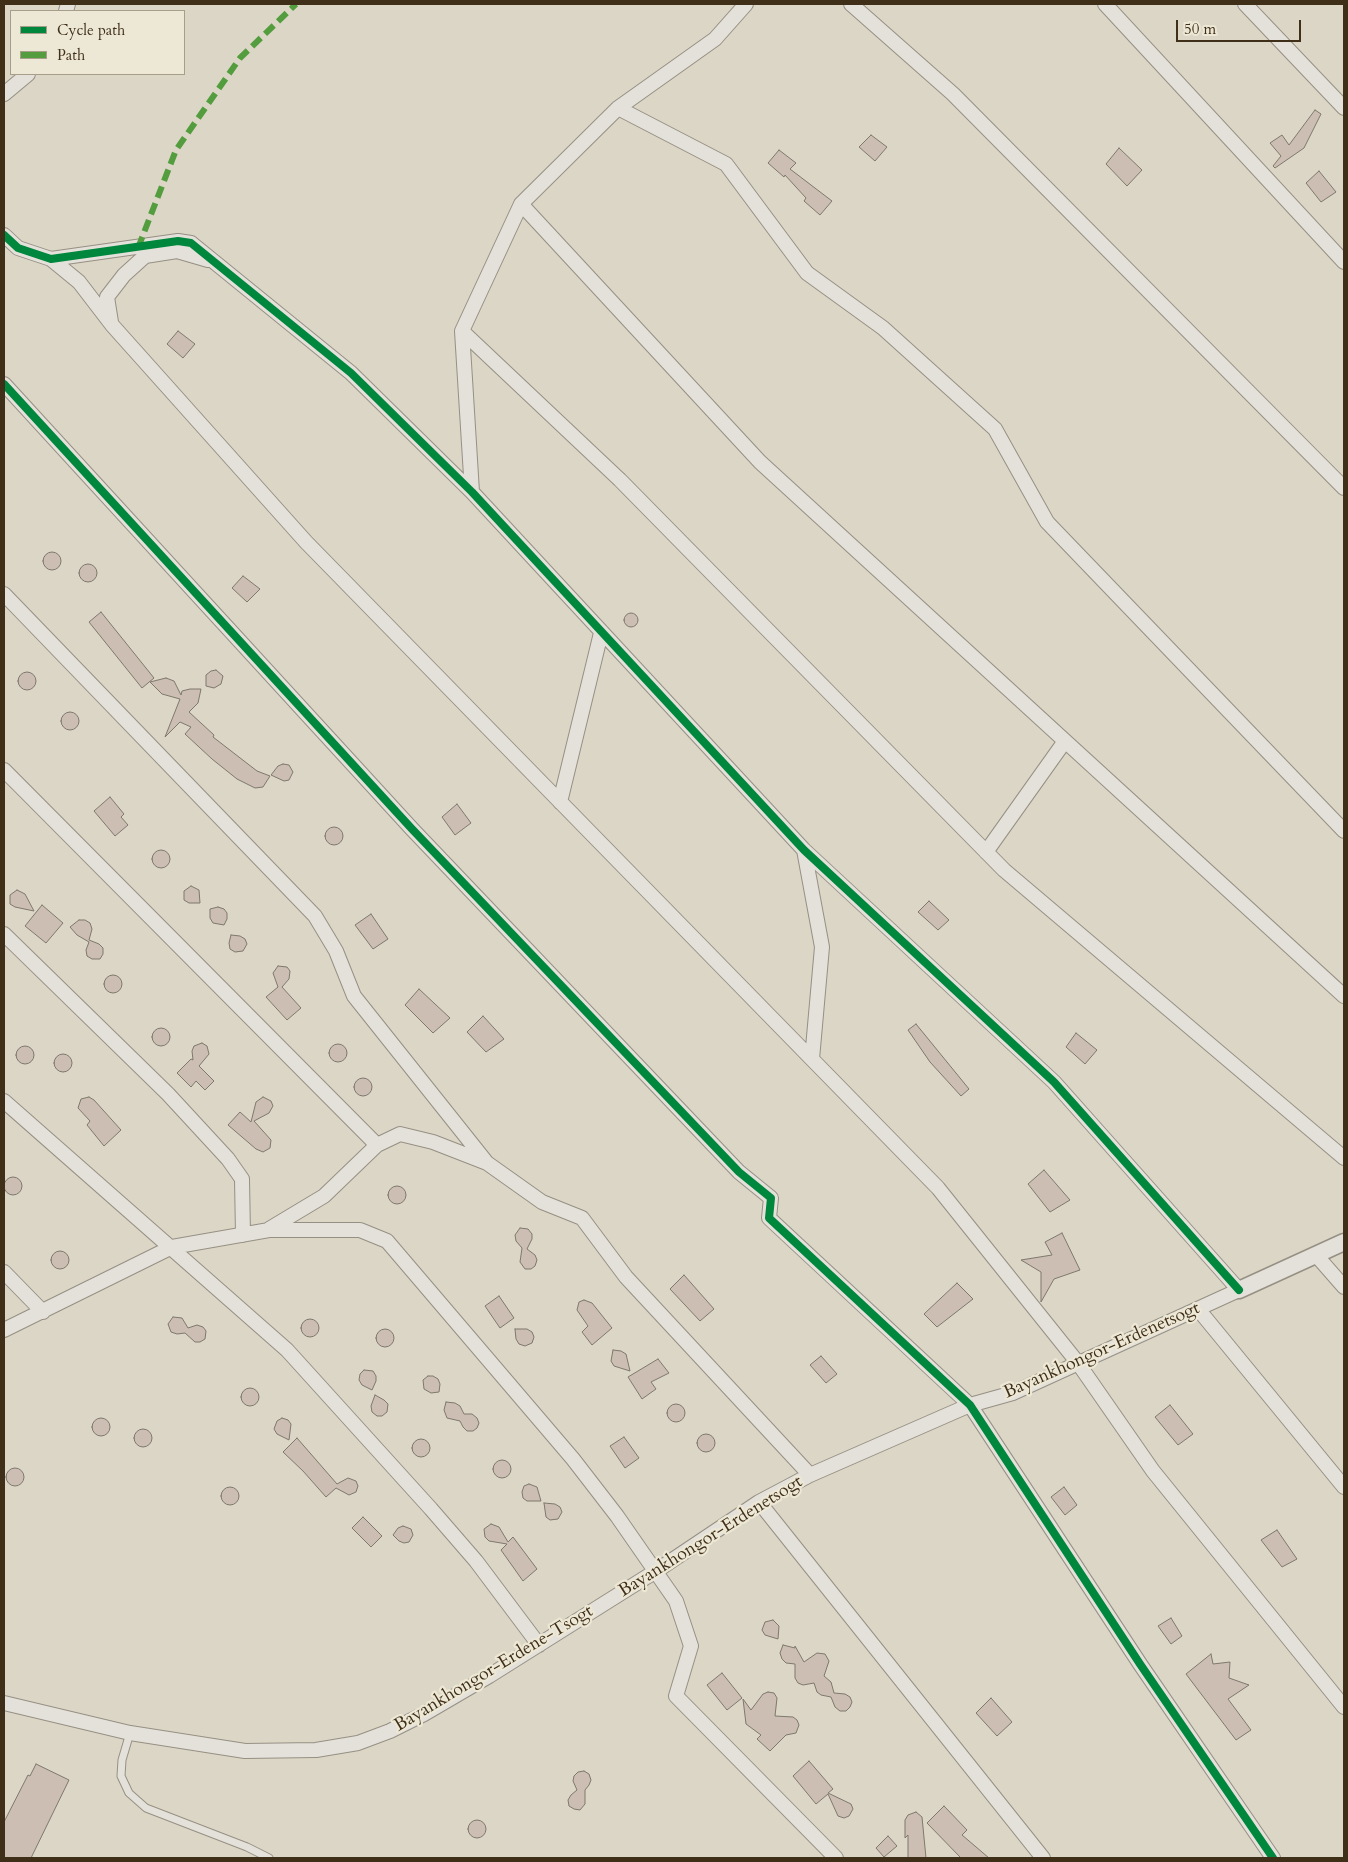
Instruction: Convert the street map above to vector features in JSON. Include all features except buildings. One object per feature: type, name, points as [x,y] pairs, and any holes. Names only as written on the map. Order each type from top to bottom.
[{"type":"street","points":[[472,492],[462,331],[521,204],[618,108],[715,39],[746,4]]},
{"type":"street","points":[[851,4],[953,94],[1344,488]]},
{"type":"street","points":[[1104,4],[1344,262]]},
{"type":"street","points":[[1245,4],[1344,108]]},
{"type":"street","points":[[4,94],[27,75]]},
{"type":"street","points":[[618,108],[726,164],[807,273],[883,328],[995,429],[1047,522],[1344,831]]},
{"type":"street","points":[[521,204],[760,462],[1344,996]]},
{"type":"street","points":[[4,235],[18,248],[50,259],[79,282],[112,325],[306,542],[938,1188],[1078,1363],[1153,1471],[1344,1707]]},
{"type":"street","points":[[50,259],[178,241],[190,243],[351,373],[472,492],[804,850],[1054,1082],[1239,1290]]},
{"type":"street","points":[[112,325],[107,297],[124,275],[145,256],[177,251],[217,263]]},
{"type":"street","points":[[462,331],[620,480],[1004,870],[1344,1158]]},
{"type":"street","points":[[4,384],[412,829],[739,1172],[771,1198],[769,1218],[970,1405],[1140,1664],[1273,1858]]},
{"type":"street","points":[[4,594],[315,916],[336,951],[354,996],[487,1163]]},
{"type":"street","points":[[560,802],[601,633]]},
{"type":"street","points":[[986,852],[1064,741]]},
{"type":"street","points":[[4,770],[377,1145]]},
{"type":"street","points":[[804,850],[822,947],[812,1059]]},
{"type":"street","points":[[4,934],[168,1094],[228,1159],[242,1179],[244,1235]]},
{"type":"street","points":[[4,1101],[287,1350],[476,1560],[539,1645]]},
{"type":"street","points":[[269,1230],[324,1196],[377,1145],[400,1134],[433,1142],[487,1163],[542,1202],[582,1218],[626,1277],[810,1475]]},
{"type":"street","points":[[4,1330],[172,1248],[269,1230],[360,1230],[387,1241],[573,1459],[676,1601],[690,1646],[676,1696],[836,1858]]},
{"type":"street","name":"Bayankhongor-Erdenetsogt","points":[[601,1606],[759,1502],[810,1475],[970,1405],[1013,1392],[1344,1242]]},
{"type":"street","points":[[1316,1255],[1344,1287]]},
{"type":"street","points":[[4,1272],[43,1312]]},
{"type":"street","points":[[1198,1309],[1344,1487]]},
{"type":"street","points":[[759,1502],[1044,1858]]},
{"type":"street","name":"Bayankhongor-Erdene-Tsogt","points":[[4,1703],[130,1733],[245,1751],[316,1750],[358,1743],[390,1731],[424,1714],[601,1606]]},
{"type":"lane","points":[[130,1733],[122,1760],[121,1776],[129,1793],[140,1803],[146,1808],[247,1847],[269,1858]]},
{"type":"marked path","points":[[138,248],[176,150],[240,58],[296,4]]},
{"type":"cycle path","points":[[4,235],[18,248],[51,259],[178,241],[191,243],[351,373],[472,492],[804,850],[1054,1082],[1239,1290]]},
{"type":"cycle path","points":[[4,384],[412,829],[739,1172],[771,1198],[769,1218],[970,1405],[1140,1664],[1273,1858]]}]
